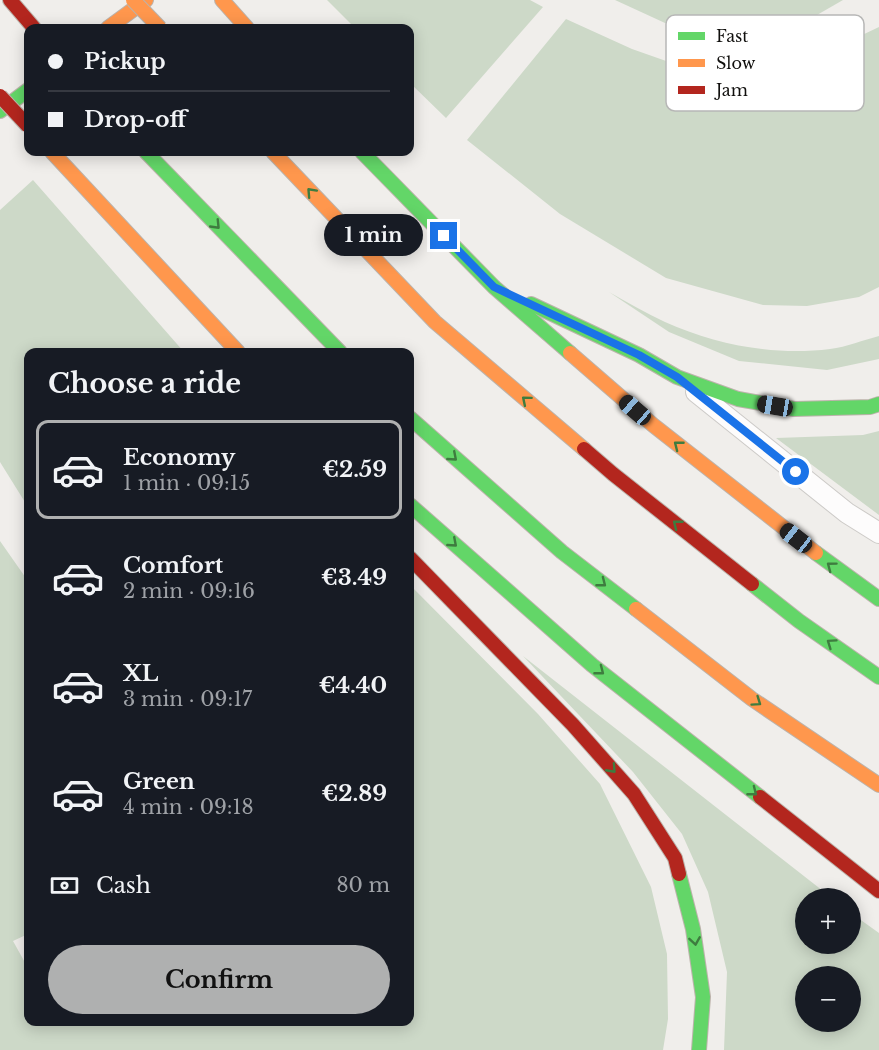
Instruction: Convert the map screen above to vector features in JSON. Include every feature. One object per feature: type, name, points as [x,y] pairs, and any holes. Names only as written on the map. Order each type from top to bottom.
[{"type":"highway","points":[[10,0],[31,24]]},
{"type":"highway","points":[[134,0],[156,24]]},
{"type":"highway","points":[[113,24],[146,0]]},
{"type":"highway","points":[[222,0],[243,24]]},
{"type":"highway","points":[[0,111],[24,93]]},
{"type":"highway","points":[[0,96],[24,122]]},
{"type":"highway","points":[[56,156],[234,348]]},
{"type":"highway","points":[[150,156],[336,348]]},
{"type":"highway","points":[[277,156],[435,322],[613,474],[799,621],[879,677]]},
{"type":"highway","points":[[366,156],[494,287],[653,425],[832,567],[879,599]]},
{"type":"highway","points":[[494,287],[639,355],[677,377],[738,399],[794,409],[879,404]]},
{"type":"highway","points":[[414,422],[571,559],[752,699],[879,785]]},
{"type":"highway","points":[[414,509],[592,665],[879,891]]},
{"type":"highway","points":[[414,562],[573,725],[634,794],[675,858],[693,929],[703,997],[699,1050]]},
{"type":"lane","points":[[677,377],[847,513],[879,534]]},
{"type":"green space","points":[[327,0],[530,0],[543,7],[446,118],[414,87],[414,24],[351,24]]},
{"type":"green space","points":[[615,0],[843,0],[817,15],[666,15],[665,23]]},
{"type":"green space","points":[[566,19],[632,49],[666,61],[666,111],[864,111],[864,34],[879,27],[879,287],[859,297],[807,306],[763,305],[666,278],[560,214],[467,140]]},
{"type":"green space","points":[[33,180],[180,348],[24,348],[24,501],[0,462],[0,210]]},
{"type":"green space","points":[[609,292],[658,319],[684,330],[746,347],[809,351],[836,348],[879,336],[879,359],[827,370],[739,361],[669,332]]},
{"type":"green space","points":[[879,431],[879,515],[776,438],[863,435]]},
{"type":"green space","points":[[0,541],[24,575],[24,936],[13,941],[24,961],[24,1026],[414,1026],[414,589],[538,714],[600,784],[651,887],[667,954],[668,1019],[663,1050],[0,1050]]},
{"type":"green space","points":[[523,656],[819,888],[795,888],[795,954],[861,954],[861,920],[879,933],[879,1050],[724,1050],[727,972],[708,892],[682,834],[633,772]]},
{"type":"traffic: fast","points":[[0,111],[24,93]]},
{"type":"traffic: fast","points":[[150,156],[336,348]]},
{"type":"traffic: fast","points":[[366,156],[494,287],[570,353]]},
{"type":"traffic: fast","points":[[531,304],[639,355],[677,377],[738,399],[794,409],[870,407],[879,404]]},
{"type":"traffic: fast","points":[[414,422],[562,552],[636,609]]},
{"type":"traffic: fast","points":[[414,509],[592,665],[760,797]]},
{"type":"traffic: fast","points":[[816,553],[879,599]]},
{"type":"traffic: fast","points":[[752,584],[799,621],[879,677]]},
{"type":"traffic: fast","points":[[679,874],[693,929],[703,997],[699,1050]]},
{"type":"traffic: slow","points":[[133,0],[156,24]]},
{"type":"traffic: slow","points":[[113,24],[146,0]]},
{"type":"traffic: slow","points":[[222,0],[243,24]]},
{"type":"traffic: slow","points":[[56,156],[234,348]]},
{"type":"traffic: slow","points":[[277,156],[435,322],[584,449]]},
{"type":"traffic: slow","points":[[570,353],[653,425],[816,553]]},
{"type":"traffic: slow","points":[[636,609],[752,699],[879,785]]},
{"type":"traffic: jam","points":[[10,0],[31,24]]},
{"type":"traffic: jam","points":[[0,96],[24,122]]},
{"type":"traffic: jam","points":[[584,449],[752,584]]},
{"type":"traffic: jam","points":[[414,562],[573,725],[634,794],[675,858],[679,874]]},
{"type":"traffic: jam","points":[[760,797],[879,891]]},
{"type":"route","points":[[444,236],[494,287],[639,355],[677,377],[796,472]]}]
